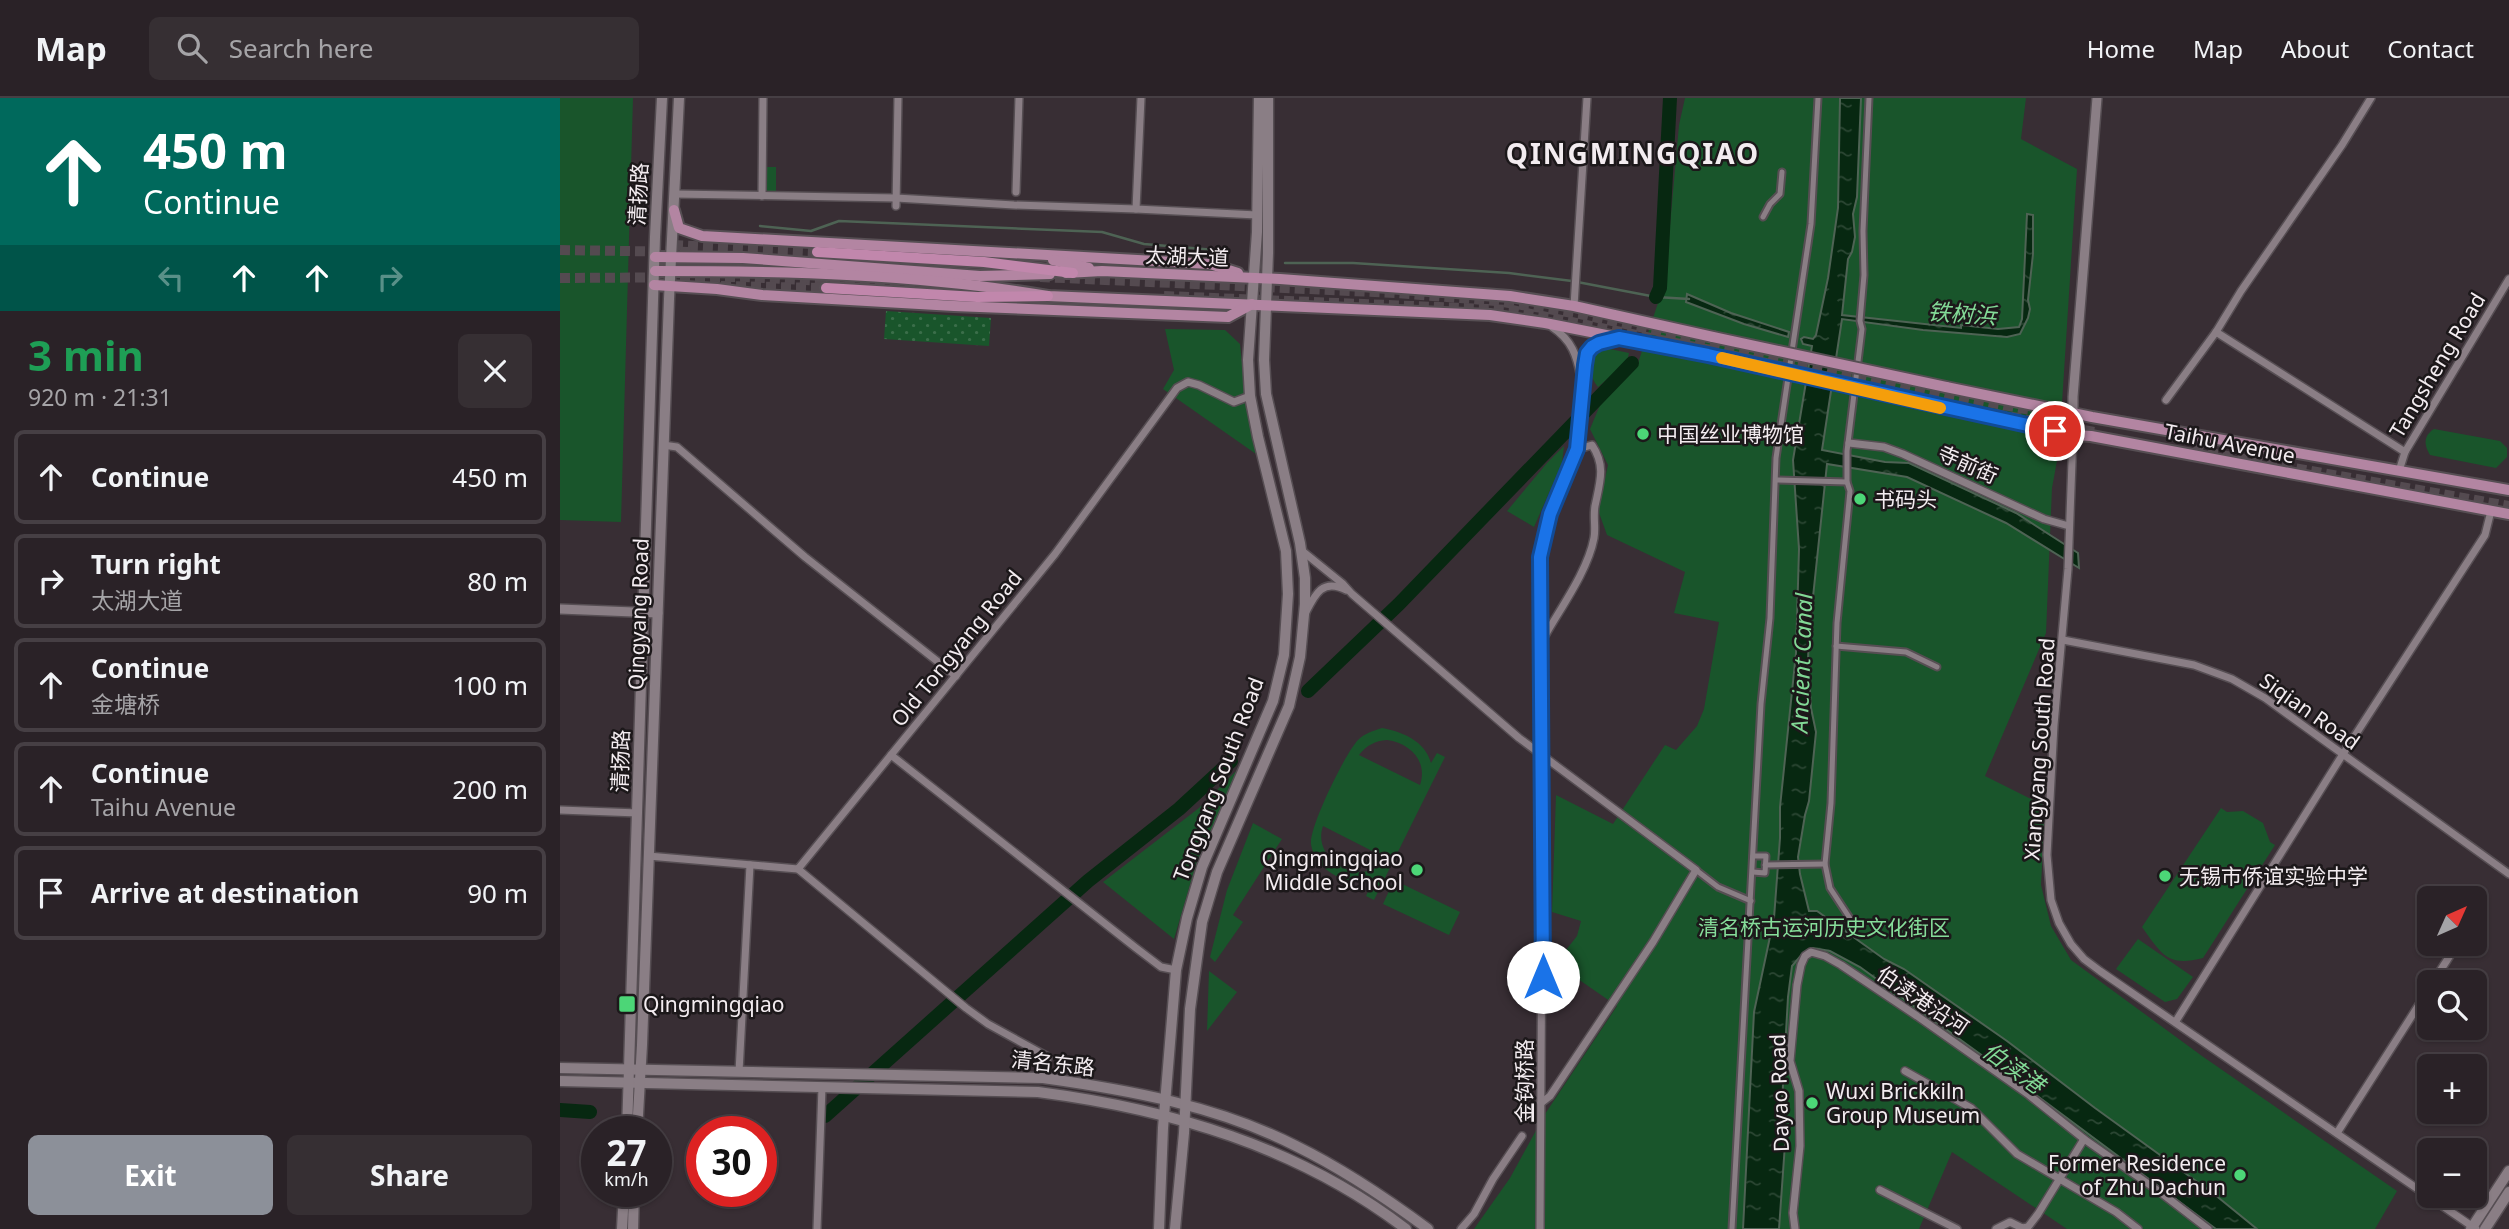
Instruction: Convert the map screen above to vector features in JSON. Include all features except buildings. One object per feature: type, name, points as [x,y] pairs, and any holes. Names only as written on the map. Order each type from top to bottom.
[{"type":"highway","points":[[817,252],[984,262],[1073,273]]},
{"type":"highway","points":[[826,288],[977,297],[1048,296]]},
{"type":"main road","name":"清扬路","points":[[635,1070],[638,813],[662,98]]},
{"type":"main road","name":"Qingyang Road","points":[[636,1116],[634,1084],[648,856],[679,98]]},
{"type":"main road","name":"Tongyang South Road","points":[[1159,1229],[1165,1100],[1176,970],[1186,918],[1202,867],[1273,701],[1284,655],[1288,594],[1286,551],[1250,396],[1248,360],[1257,215],[1259,98]]},
{"type":"main road","name":"Tongyang South Road","points":[[1175,1229],[1184,1122],[1189,1009],[1202,922],[1217,872],[1289,706],[1300,657],[1304,615],[1305,578],[1301,550],[1266,394],[1264,360],[1268,278],[1268,98]]},
{"type":"main road","points":[[674,211],[679,228],[702,236],[1210,264],[1254,278]]},
{"type":"main road","points":[[1022,253],[1102,271]]},
{"type":"main road","name":"太湖大道","points":[[655,257],[743,258],[980,275],[1102,271],[1268,278],[1510,296],[1574,306],[1946,387]]},
{"type":"main road","points":[[655,271],[742,271],[976,284],[1048,296],[1490,315],[1619,338]]},
{"type":"main road","points":[[654,285],[762,295],[940,305],[1228,317],[1252,304]]},
{"type":"main road","name":"Taihu Avenue","points":[[1619,338],[2073,435],[2091,436],[2509,514]]},
{"type":"main road","name":"Taihu Avenue","points":[[1946,387],[2074,414],[2509,490]]},
{"type":"main road","name":"清名东路","points":[[560,1068],[1043,1078],[1165,1100],[1245,1124],[1296,1146],[1341,1170],[1428,1229]]},
{"type":"main road","name":"清名东路","points":[[560,1080],[634,1084],[1038,1092],[1085,1098],[1164,1116],[1237,1137],[1297,1161],[1366,1201],[1406,1229]]},
{"type":"main road","points":[[629,1116],[634,1084]]},
{"type":"main road","points":[[2474,1228],[2509,1171]]},
{"type":"main road","points":[[2486,1229],[2509,1192]]},
{"type":"main road","points":[[622,1229],[623,1207]]},
{"type":"main road","points":[[632,1229],[633,1207]]},
{"type":"street","points":[[762,196],[763,98]]},
{"type":"street","points":[[896,202],[898,98]]},
{"type":"street","points":[[1016,192],[1019,98]]},
{"type":"street","points":[[1136,208],[1141,98]]},
{"type":"street","points":[[1574,306],[1587,98]]},
{"type":"street","points":[[1732,1229],[1761,704],[1770,618],[1776,458],[1811,224],[1818,98]]},
{"type":"street","points":[[1853,923],[1830,888],[1825,864],[1831,803],[1836,646],[1850,491],[1847,482],[1848,447],[1862,329],[1860,321],[1864,275],[1863,231],[1869,98]]},
{"type":"street","name":"Xiangyang South Road","points":[[2097,98],[2073,397],[2068,569],[2054,725],[2047,855],[2051,900],[2065,933],[2084,959],[2474,1228]]},
{"type":"street","points":[[2166,400],[2216,332],[2371,98]]},
{"type":"street","points":[[1763,217],[1780,194],[1782,172]]},
{"type":"street","points":[[675,194],[1136,208],[1257,215]]},
{"type":"street","name":"Tangsheng Road","points":[[2399,471],[2405,452],[2509,279]]},
{"type":"street","points":[[1545,323],[1570,342],[1576,355],[1584,390]]},
{"type":"street","points":[[2216,332],[2405,452]]},
{"type":"street","name":"金钩桥路","points":[[1540,1229],[1543,757],[1539,568],[1550,514],[1580,437],[1587,353],[1599,343],[1619,338]]},
{"type":"street","name":"Old Tongyang Road","points":[[798,869],[1055,554],[1177,388],[1188,382],[1234,402],[1250,396]]},
{"type":"street","points":[[663,445],[677,447],[805,557],[956,676]]},
{"type":"street","points":[[1540,637],[1546,635],[1572,589],[1590,554],[1595,536],[1594,510],[1602,465],[1592,445],[1577,449]]},
{"type":"street","name":"寺前街","points":[[1848,447],[1884,447],[1903,454],[2069,529]]},
{"type":"street","points":[[1776,480],[1847,482]]},
{"type":"street","points":[[2176,1021],[2343,754],[2485,535],[2491,511]]},
{"type":"street","points":[[1301,550],[1543,757],[1718,887],[1751,901]]},
{"type":"street","points":[[1304,615],[1319,591],[1328,585],[1337,586],[1352,594]]},
{"type":"street","points":[[560,609],[658,613]]},
{"type":"street","name":"Siqian Road","points":[[2063,640],[2194,665],[2232,679],[2265,698],[2509,874]]},
{"type":"street","points":[[1836,646],[1906,652],[1937,667]]},
{"type":"street","points":[[891,755],[1161,967],[1176,970]]},
{"type":"street","points":[[560,810],[638,813]]},
{"type":"street","points":[[648,856],[798,869],[966,1008],[988,1024],[1048,1057],[1043,1078]]},
{"type":"street","points":[[1753,872],[1765,873],[1766,856],[1754,856]]},
{"type":"street","points":[[1765,865],[1825,864]]},
{"type":"street","points":[[739,1072],[750,865]]},
{"type":"street","points":[[1541,1103],[1550,1096],[1646,953],[1696,870]]},
{"type":"street","name":"伯渎港沿河","points":[[1805,956],[1811,952],[1817,953],[1852,972],[2029,1095],[2084,1139],[2161,1192],[2208,1229]]},
{"type":"street","name":"Dayao Road","points":[[1796,1229],[1793,1213],[1800,1146],[1799,1091],[1790,1062],[1797,985],[1805,956]]},
{"type":"street","points":[[2337,1133],[2417,1008]]},
{"type":"street","points":[[1905,1071],[1971,1108],[2017,1154],[2116,1212],[2138,1229]]},
{"type":"street","points":[[817,1229],[822,1087]]},
{"type":"street","points":[[1461,1229],[1474,1214],[1493,1179],[1522,1136]]},
{"type":"street","points":[[1996,1229],[2010,1222],[2022,1228],[2028,1227],[2084,1139]]},
{"type":"street","points":[[1880,1190],[1957,1229]]},
{"type":"green space","points":[[560,98],[633,98],[621,522],[560,520]]},
{"type":"green space","name":"清名桥古运河历史文化街区","points":[[1685,98],[2026,98],[2021,139],[2077,169],[2059,450],[2052,488],[2046,633],[1985,776],[2045,806],[2041,885],[2051,926],[2071,960],[2202,1056],[2397,1191],[2375,1229],[2067,1229],[1952,1152],[1919,1229],[1474,1229],[1510,1178],[1545,1114],[1617,1006],[1562,968],[1566,950],[1577,936],[1581,921],[1552,912],[1556,795],[1613,824],[1665,745],[1676,750],[1697,726],[1704,709],[1719,622],[1674,613],[1685,572],[1607,535],[1598,510],[1608,465],[1590,429],[1600,405],[1637,366],[1665,282],[1679,125]]},
{"type":"green space","points":[[764,167],[776,167],[776,194],[765,194]]},
{"type":"green space","points":[[886,311],[991,318],[989,346],[884,339]]},
{"type":"green space","points":[[1165,329],[1225,330],[1240,344],[1256,454],[1163,389],[1174,370]]},
{"type":"green space","points":[[1605,348],[1629,353],[1627,362],[1598,387],[1592,376],[1591,366],[1595,356]]},
{"type":"green space","points":[[2434,429],[2500,441],[2507,448],[2507,457],[2496,468],[2430,455],[2426,441]]},
{"type":"green space","points":[[1564,446],[1562,463],[1534,527],[1507,511],[1547,463]]},
{"type":"green space","points":[[1382,728],[1405,735],[1418,743],[1431,763],[1437,753],[1445,757],[1374,900],[1366,896],[1374,878],[1356,881],[1332,874],[1320,863],[1311,844],[1316,822],[1329,790],[1352,747],[1369,732]],"holes":[[[1387,740],[1403,745],[1415,755],[1421,768],[1420,785],[1359,755],[1371,744]],[[1323,826],[1384,857],[1377,867],[1367,871],[1343,868],[1325,851],[1321,839]]]},
{"type":"green space","points":[[1236,771],[1235,781],[1197,861],[1174,939],[1103,882],[1199,808]]},
{"type":"green space","points":[[2221,808],[2227,812],[2243,811],[2263,823],[2270,842],[2275,845],[2203,958],[2174,960],[2155,945],[2142,927]]},
{"type":"green space","points":[[1253,823],[1282,839],[1233,915],[1243,922],[1215,962],[1210,957],[1227,890]]},
{"type":"green space","points":[[1394,880],[1460,912],[1449,935],[1383,904]]},
{"type":"green space","points":[[2138,939],[2193,977],[2177,999],[2165,1002],[2116,969]]},
{"type":"green space","points":[[1209,971],[1237,992],[1207,1031]]},
{"type":"water","points":[[1840,98],[1861,98],[1857,197],[1853,214],[1855,237],[1848,259],[1842,315],[1961,328],[1961,325],[1998,329],[2019,327],[2022,319],[2027,214],[2033,215],[2033,254],[2028,300],[2030,309],[2020,334],[2007,337],[1923,330],[1842,319],[1822,450],[1885,462],[1909,463],[2016,513],[2078,553],[2079,568],[2006,523],[1907,477],[1827,464],[1809,635],[1811,708],[1816,732],[1809,801],[1798,857],[1809,911],[1817,911],[2007,1041],[2214,1194],[2257,1229],[2216,1229],[1860,967],[1830,951],[1813,948],[1803,953],[1792,966],[1788,997],[1781,1120],[1785,1144],[1779,1229],[1743,1229],[1754,1012],[1774,918],[1780,807],[1796,653],[1799,549],[1793,460],[1812,346],[1803,344],[1801,339],[1813,339],[1816,335],[1828,278],[1838,208]]},
{"type":"water","points":[[1687,294],[1731,313],[1789,332],[1788,337],[1686,302]]},
{"type":"waterway","points":[[1656,297],[1660,288],[1670,98]]},
{"type":"waterway","points":[[760,226],[811,231],[839,221],[1102,232],[1144,244],[1227,251]]},
{"type":"waterway","points":[[1285,263],[1353,263],[1509,273],[1572,281],[1656,297],[1689,299]]},
{"type":"waterway","points":[[1308,691],[1399,604],[1632,363]]},
{"type":"waterway","points":[[825,1116],[1088,881],[1179,809],[1231,761]]},
{"type":"waterway","points":[[560,1110],[590,1112]]},
{"type":"tunnel","points":[[673,245],[817,252]]},
{"type":"tunnel","points":[[560,250],[693,252]]},
{"type":"tunnel","points":[[560,278],[744,277],[945,287]]},
{"type":"tunnel","points":[[1040,277],[1396,293],[1496,301],[1580,314],[1954,396],[2079,419]]},
{"type":"tunnel","points":[[721,286],[826,288]]},
{"type":"tunnel","points":[[1164,296],[1512,310],[1711,350]]},
{"type":"tunnel","points":[[1730,355],[1865,385]]},
{"type":"tunnel","points":[[1996,414],[2094,432]]},
{"type":"tunnel","points":[[2193,450],[2509,506]]},
{"type":"slow traffic","points":[[1722,358],[1940,408]]},
{"type":"place","name":"中国丝业博物馆","points":[[1643,434]]},
{"type":"place","name":"书码头","points":[[1860,499]]},
{"type":"place","name":"Qingmingqiao Middle School","points":[[1417,870]]},
{"type":"place","name":"无锡市侨谊实验中学","points":[[2165,876]]},
{"type":"place","name":"Qingmingqiao","points":[[627,1004]]},
{"type":"place","name":"Wuxi Brickkiln Group Museum","points":[[1812,1103]]},
{"type":"place","name":"Former Residence of Zhu Dachun","points":[[2240,1175]]},
{"type":"district","name":"QINGMINGQIAO","points":[[1633,153]]},
{"type":"route","points":[[1543,977],[1540,557],[1550,514],[1570,469],[1580,437],[1585,365],[1587,353],[1592,347],[1619,338],[2055,431]]},
{"type":"water label","name":"铁树浜","points":[[1962,313]]},
{"type":"water label","name":"Ancient Canal","points":[[1801,663]]},
{"type":"water label","name":"伯渎港","points":[[2014,1067]]}]
